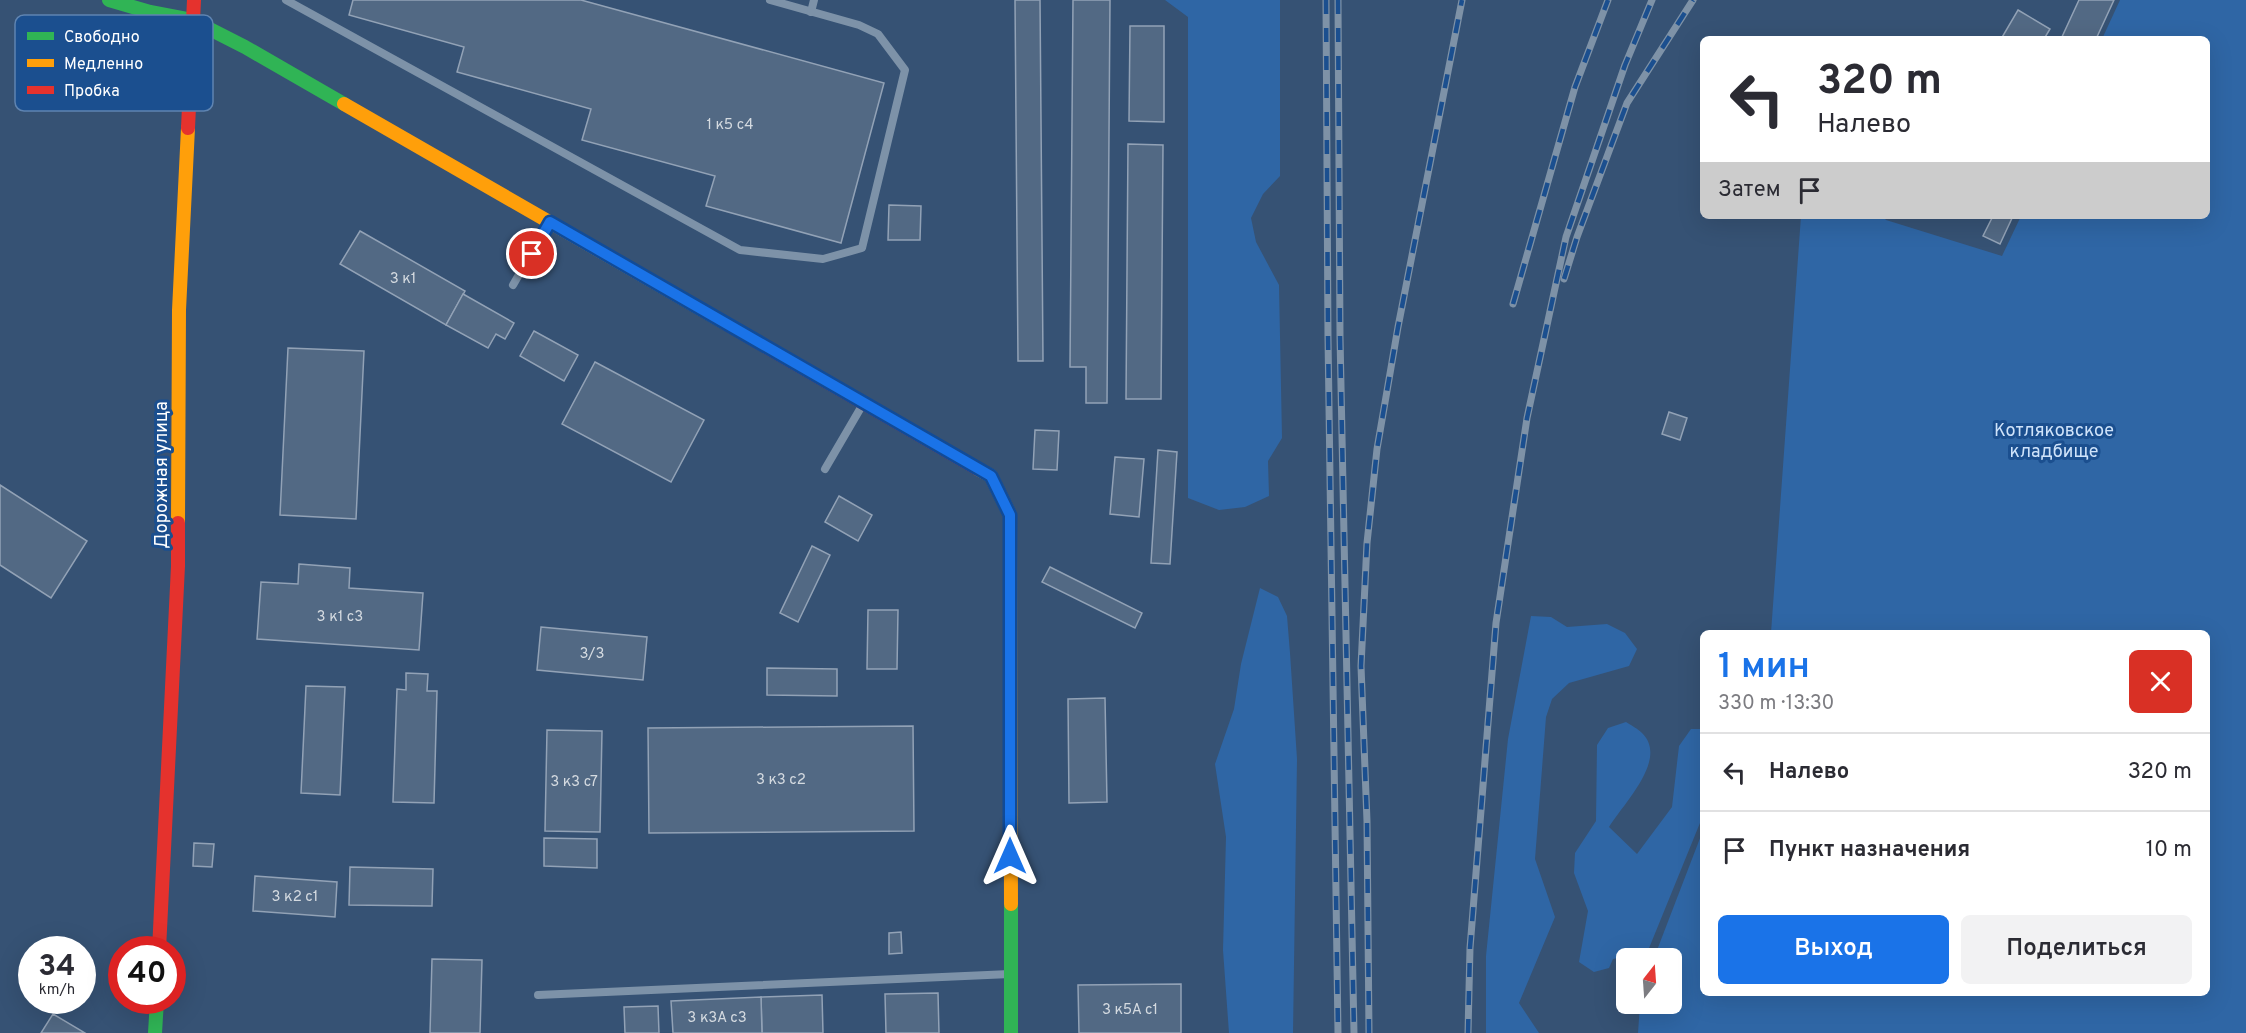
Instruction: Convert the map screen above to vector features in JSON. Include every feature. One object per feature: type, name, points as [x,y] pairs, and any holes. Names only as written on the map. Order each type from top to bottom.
[{"type":"street","points":[[109,0],[166,15]]},
{"type":"street","name":"Дорожная улица","points":[[192,15],[194,0]]},
{"type":"street","points":[[213,31],[991,476],[1010,515],[1011,1033]]},
{"type":"street","name":"Дорожная улица","points":[[160,936],[178,566],[179,310],[188,111]]},
{"type":"street","points":[[155,1033],[156,1014]]},
{"type":"lane","points":[[286,0],[740,250],[823,259],[862,248],[905,70],[878,34],[859,25],[770,0]]},
{"type":"lane","points":[[811,12],[814,0]]},
{"type":"lane","points":[[513,285],[550,222]]},
{"type":"lane","points":[[825,469],[864,402]]},
{"type":"lane","points":[[538,995],[1010,974]]},
{"type":"green space","points":[[1165,0],[1280,0],[1280,176],[1263,194],[1251,218],[1256,242],[1279,285],[1282,438],[1268,461],[1269,496],[1245,507],[1219,510],[1188,498],[1188,17]]},
{"type":"green space","name":"Котляковское кладбище","points":[[2120,0],[2246,0],[2246,1033],[1638,1033],[1639,1014],[1682,1014],[1682,948],[1658,948],[1700,838],[1700,996],[2210,996],[2210,630],[1771,630],[1801,219],[1885,219],[2002,256],[2020,219],[2210,219],[2210,36],[2103,36]]},
{"type":"green space","points":[[1260,588],[1278,597],[1287,616],[1290,653],[1297,759],[1293,1033],[1229,1033],[1223,950],[1226,837],[1215,764],[1234,709],[1241,664]]},
{"type":"green space","points":[[1531,616],[1551,617],[1567,627],[1607,624],[1625,633],[1637,649],[1629,666],[1569,683],[1552,699],[1546,717],[1535,859],[1555,917],[1519,1003],[1539,1033],[1486,1033],[1486,956],[1508,739]]},
{"type":"green space","points":[[1626,722],[1642,733],[1649,744],[1650,755],[1641,781],[1609,827],[1637,854],[1672,807],[1679,746],[1691,729],[1700,729],[1700,823],[1649,948],[1616,948],[1616,958],[1613,959],[1609,968],[1594,972],[1579,962],[1588,911],[1574,873],[1575,853],[1596,821],[1597,745],[1608,728]]},
{"type":"building","points":[[353,0],[581,0],[884,83],[841,243],[706,206],[715,176],[582,140],[591,109],[457,72],[464,47],[349,15]]},
{"type":"building","points":[[1015,0],[1040,0],[1043,361],[1018,361]]},
{"type":"building","points":[[1073,0],[1110,0],[1107,403],[1086,403],[1086,367],[1070,367]]},
{"type":"building","points":[[2079,0],[2114,0],[2097,36],[2062,36]]},
{"type":"building","points":[[2018,10],[2050,29],[2046,36],[2003,36]]},
{"type":"building","points":[[1130,26],[1164,26],[1164,122],[1129,121]]},
{"type":"building","points":[[1128,144],[1163,145],[1161,399],[1126,399]]},
{"type":"building","points":[[889,205],[921,206],[920,240],[888,240]]},
{"type":"building","points":[[1992,219],[2012,219],[2000,244],[1983,236]]},
{"type":"building","points":[[360,231],[465,291],[446,325],[340,264]]},
{"type":"building","points":[[463,294],[514,323],[505,339],[496,334],[488,348],[446,325]]},
{"type":"building","points":[[534,331],[578,355],[564,381],[520,356]]},
{"type":"building","points":[[288,348],[364,351],[356,519],[280,515]]},
{"type":"building","points":[[595,362],[704,420],[671,482],[562,424]]},
{"type":"building","points":[[1669,412],[1687,418],[1680,440],[1662,434]]},
{"type":"building","points":[[1035,430],[1059,431],[1057,470],[1033,469]]},
{"type":"building","points":[[1158,450],[1177,452],[1170,564],[1151,563]]},
{"type":"building","points":[[1115,457],[1144,459],[1139,517],[1110,514]]},
{"type":"building","points":[[0,485],[87,541],[51,598],[0,565]]},
{"type":"building","points":[[839,496],[872,515],[858,541],[825,522]]},
{"type":"building","points":[[812,546],[830,555],[798,622],[780,613]]},
{"type":"building","points":[[299,564],[350,568],[349,588],[423,593],[419,650],[257,639],[261,582],[298,584]]},
{"type":"building","points":[[1050,567],[1142,613],[1135,628],[1042,582]]},
{"type":"building","points":[[868,610],[898,610],[897,669],[867,669]]},
{"type":"building","points":[[541,627],[647,637],[643,680],[537,670]]},
{"type":"building","points":[[767,668],[837,669],[837,696],[767,695]]},
{"type":"building","points":[[406,673],[428,674],[427,691],[437,691],[434,803],[393,802],[397,689],[406,690]]},
{"type":"building","points":[[306,686],[345,687],[340,795],[301,793]]},
{"type":"building","points":[[1105,698],[1107,802],[1069,803],[1068,699]]},
{"type":"building","points":[[913,726],[914,831],[649,833],[648,728]]},
{"type":"building","points":[[547,730],[602,731],[600,832],[545,831]]},
{"type":"building","points":[[544,838],[597,839],[597,868],[544,866]]},
{"type":"building","points":[[194,843],[214,844],[212,867],[193,866]]},
{"type":"building","points":[[350,867],[433,869],[432,906],[349,905]]},
{"type":"building","points":[[255,876],[337,882],[335,917],[253,911]]},
{"type":"building","points":[[901,932],[902,953],[889,954],[889,933]]},
{"type":"building","points":[[432,959],[482,960],[480,1033],[430,1033]]},
{"type":"building","points":[[1181,984],[1181,1033],[1079,1033],[1078,985]]},
{"type":"building","points":[[938,993],[939,1033],[886,1033],[885,994]]},
{"type":"building","points":[[822,995],[823,1033],[762,1033],[761,997]]},
{"type":"building","points":[[761,997],[762,1033],[673,1033],[671,1001]]},
{"type":"building","points":[[658,1006],[659,1033],[625,1033],[624,1007]]},
{"type":"building","points":[[53,1014],[85,1033],[41,1033]]},
{"type":"railway","points":[[1326,0],[1328,337],[1338,1033]]},
{"type":"railway","points":[[1338,0],[1340,336],[1354,1033]]},
{"type":"railway","points":[[1369,1033],[1367,821],[1361,666],[1367,543],[1377,449],[1398,327],[1462,0]]},
{"type":"railway","points":[[1513,304],[1575,87],[1608,0]]},
{"type":"railway","points":[[1468,1033],[1470,948],[1496,623],[1527,418],[1566,237],[1625,65],[1652,0]]},
{"type":"railway","points":[[1564,279],[1577,237],[1627,103],[1693,0]]},
{"type":"traffic: fast","points":[[109,0],[166,15]]},
{"type":"traffic: fast","points":[[213,31],[344,104]]},
{"type":"traffic: fast","points":[[1011,904],[1011,1033]]},
{"type":"traffic: fast","points":[[155,1033],[156,1014]]},
{"type":"traffic: slow","points":[[344,104],[725,323]]},
{"type":"traffic: slow","points":[[178,523],[179,310],[188,128]]},
{"type":"traffic: slow","points":[[978,469],[991,476],[1010,515],[1011,904]]},
{"type":"traffic: jam","points":[[193,15],[194,0]]},
{"type":"traffic: jam","points":[[188,128],[189,111]]},
{"type":"traffic: jam","points":[[725,323],[978,469]]},
{"type":"traffic: jam","points":[[160,936],[178,566],[178,523]]},
{"type":"route","points":[[532,254],[550,222],[991,476],[1010,515],[1010,856]]}]
